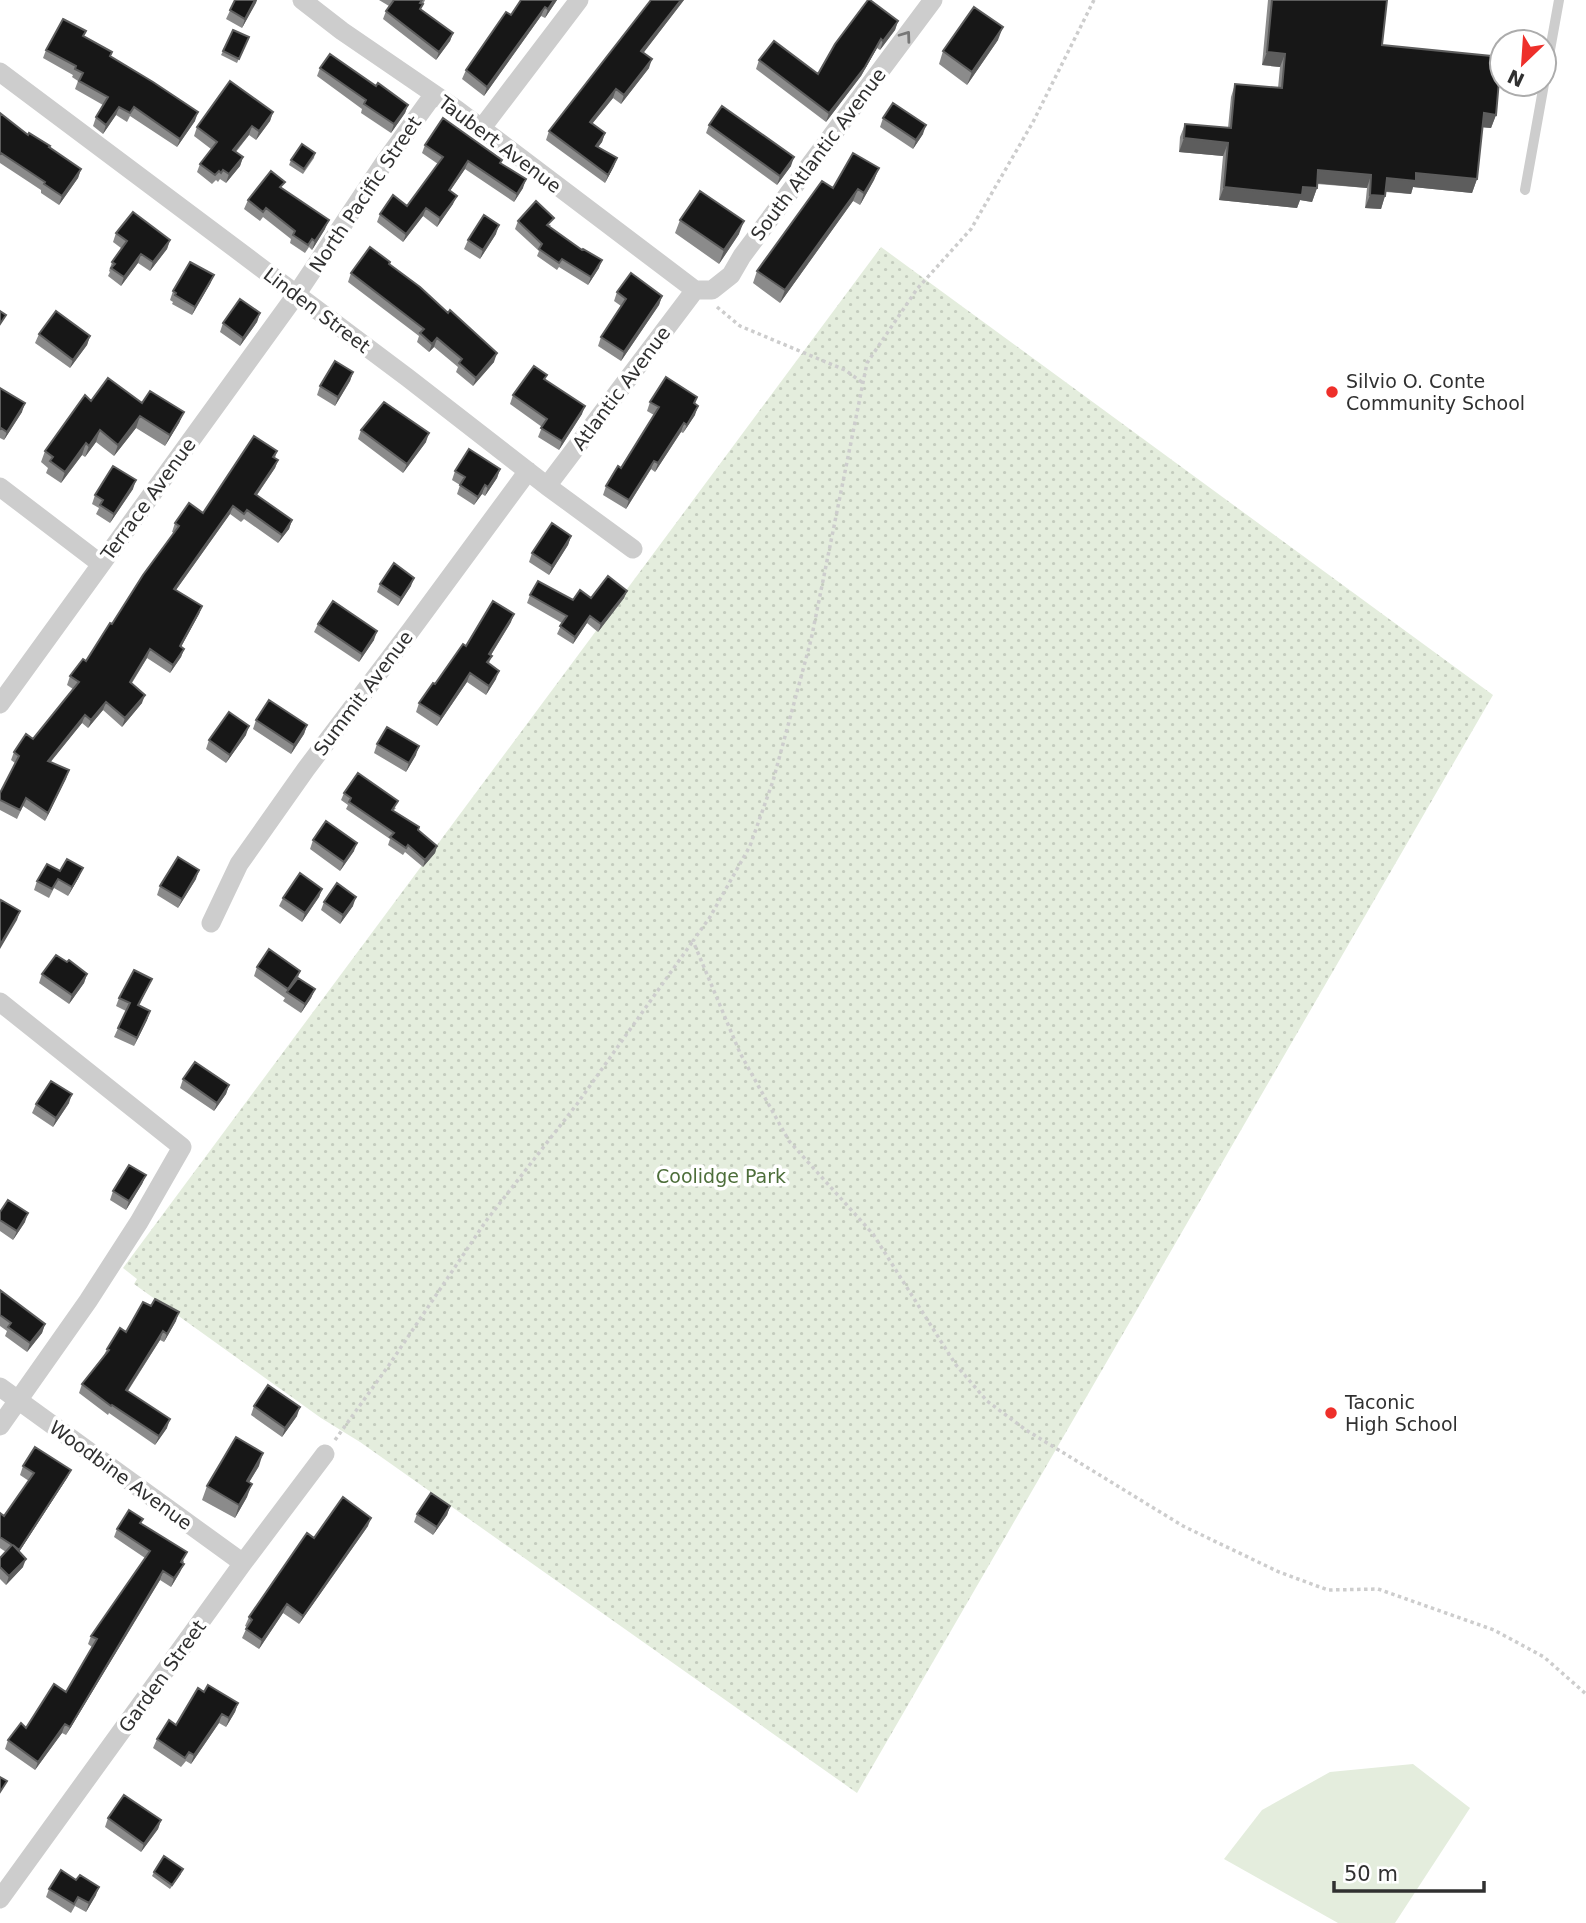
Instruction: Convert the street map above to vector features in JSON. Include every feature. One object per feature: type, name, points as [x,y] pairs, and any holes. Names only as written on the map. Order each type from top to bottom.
[{"type":"street","name":"Taubert Avenue","points":[[302,0],[434,94],[695,290]]},
{"type":"street","points":[[481,129],[579,0]]},
{"type":"street","name":"South Atlantic Avenue","points":[[695,290],[712,290],[731,275],[741,256],[933,0]]},
{"type":"street","name":"Linden Street","points":[[0,72],[633,549]]},
{"type":"street","name":"North Pacific Street","points":[[296,295],[434,94]]},
{"type":"street","name":"Atlantic Avenue","points":[[547,486],[695,290]]},
{"type":"street","name":"Terrace Avenue","points":[[2,696],[296,295]]},
{"type":"street","name":"Summit Avenue","points":[[211,923],[239,864],[528,471]]},
{"type":"street","points":[[0,487],[101,564]]},
{"type":"street","points":[[0,1002],[182,1147],[139,1222],[91,1297],[0,1426]]},
{"type":"street","name":"Woodbine Avenue","points":[[0,1387],[243,1563]]},
{"type":"street","name":"Garden Street","points":[[0,1899],[325,1454]]},
{"type":"lane","points":[[1554,28],[1559,0]]},
{"type":"lane","points":[[1525,190],[1541,98]]},
{"type":"path","points":[[325,1454],[389,1366],[486,1221],[577,1104],[710,917],[750,846],[774,781],[811,640],[867,363],[917,289],[971,229],[1032,122],[1094,0]]},
{"type":"path","points":[[695,290],[740,327],[845,370],[863,383]]},
{"type":"path","points":[[692,941],[740,1053],[789,1141],[873,1234],[956,1365],[987,1401],[1026,1430],[1183,1527],[1279,1572],[1328,1590],[1378,1589],[1494,1630],[1544,1657],[1586,1694]]},
{"type":"green space","name":"Coolidge Park","points":[[881,247],[1493,695],[857,1793],[360,1442],[321,1418],[134,1284],[137,1279],[123,1268]]},
{"type":"green space","points":[[1413,1764],[1470,1808],[1395,1923],[1338,1923],[1224,1859],[1262,1810],[1330,1772]]},
{"type":"building","points":[[235,0],[255,0],[245,19],[230,10]]},
{"type":"building","points":[[394,0],[422,0],[420,9],[453,33],[439,52],[386,11]]},
{"type":"building","points":[[521,0],[554,0],[548,9],[545,7],[487,87],[466,70],[506,12],[511,15]]},
{"type":"building","points":[[651,0],[681,0],[641,51],[652,59],[624,95],[616,89],[590,122],[605,133],[596,146],[617,158],[608,175],[549,131]]},
{"type":"building","points":[[868,0],[898,21],[883,41],[881,39],[865,67],[829,113],[759,60],[774,41],[818,74],[835,44]]},
{"type":"building","points":[[1272,0],[1387,0],[1382,45],[1488,56],[1488,98],[1497,98],[1496,115],[1484,113],[1477,179],[1416,173],[1416,181],[1387,178],[1385,196],[1370,195],[1371,175],[1318,170],[1317,188],[1303,187],[1302,195],[1224,187],[1228,143],[1184,138],[1185,124],[1231,128],[1235,84],[1282,88],[1285,54],[1267,52]]},
{"type":"building","points":[[974,7],[1003,27],[972,72],[943,51]]},
{"type":"building","points":[[63,19],[86,31],[83,36],[112,52],[110,56],[198,112],[180,139],[134,107],[130,113],[119,107],[106,125],[96,117],[108,97],[79,81],[83,73],[75,69],[76,66],[46,50]]},
{"type":"building","points":[[233,30],[249,37],[239,59],[223,51]]},
{"type":"building","points":[[330,54],[408,105],[394,124],[364,104],[366,100],[320,68]]},
{"type":"building","points":[[230,81],[273,112],[259,131],[252,126],[233,150],[243,157],[229,174],[223,170],[215,175],[200,164],[217,142],[197,127]]},
{"type":"building","points":[[893,103],[926,125],[916,140],[883,118]]},
{"type":"building","points":[[722,106],[794,157],[780,176],[709,125]]},
{"type":"building","points":[[0,113],[28,135],[29,133],[50,146],[81,169],[62,196],[0,154]]},
{"type":"building","points":[[443,118],[502,160],[500,163],[526,179],[517,194],[468,161],[449,190],[457,196],[440,218],[426,208],[406,234],[380,214],[393,195],[407,206],[443,157],[425,145]]},
{"type":"building","points":[[302,144],[315,153],[304,169],[291,160]]},
{"type":"building","points":[[853,153],[879,168],[864,193],[858,189],[785,290],[757,271],[822,181],[833,188]]},
{"type":"building","points":[[271,171],[285,182],[280,187],[329,220],[315,241],[312,239],[308,245],[293,235],[295,231],[266,208],[263,212],[248,200]]},
{"type":"building","points":[[700,191],[744,221],[724,250],[680,220]]},
{"type":"building","points":[[536,201],[554,218],[547,225],[582,250],[602,260],[591,277],[562,259],[559,263],[539,249],[542,244],[518,221]]},
{"type":"building","points":[[133,212],[170,240],[153,262],[141,254],[124,277],[111,268],[115,264],[112,262],[127,241],[116,233]]},
{"type":"building","points":[[484,215],[499,225],[483,250],[468,240]]},
{"type":"building","points":[[370,247],[448,313],[450,310],[497,353],[476,378],[459,363],[462,359],[437,338],[432,344],[420,333],[424,329],[351,273]]},
{"type":"building","points":[[190,262],[214,275],[195,307],[173,291]]},
{"type":"building","points":[[631,273],[662,296],[624,352],[601,337],[626,299],[617,292]]},
{"type":"building","points":[[240,299],[260,313],[243,338],[223,323]]},
{"type":"building","points":[[0,311],[6,315],[0,324]]},
{"type":"building","points":[[56,311],[90,336],[73,360],[39,334]]},
{"type":"building","points":[[335,361],[353,372],[338,397],[320,386]]},
{"type":"building","points":[[534,366],[547,375],[544,379],[585,406],[562,441],[541,428],[547,419],[513,395]]},
{"type":"building","points":[[666,377],[697,397],[694,403],[698,406],[658,463],[654,461],[629,500],[606,486],[618,466],[621,468],[659,407],[650,402]]},
{"type":"building","points":[[108,378],[142,403],[150,391],[184,412],[170,435],[140,416],[118,445],[100,430],[89,446],[86,443],[65,472],[50,461],[53,457],[45,451],[85,395],[91,401]]},
{"type":"building","points":[[0,388],[25,403],[7,432],[0,429]]},
{"type":"building","points":[[384,402],[429,433],[407,464],[361,430]]},
{"type":"building","points":[[254,436],[277,451],[273,457],[278,460],[255,494],[292,520],[282,535],[247,510],[244,514],[233,506],[174,589],[202,606],[180,646],[184,649],[173,665],[150,649],[130,682],[145,695],[125,718],[106,702],[91,720],[85,715],[48,761],[69,770],[48,813],[26,798],[20,810],[0,800],[0,793],[19,756],[14,752],[26,734],[33,739],[79,682],[70,676],[83,659],[86,661],[110,623],[112,624],[179,526],[175,523],[189,503],[203,513]]},
{"type":"building","points":[[469,449],[500,469],[478,497],[460,485],[465,477],[455,471]]},
{"type":"building","points":[[113,466],[136,480],[114,514],[100,505],[103,500],[95,495]]},
{"type":"building","points":[[552,523],[571,536],[552,566],[532,553]]},
{"type":"building","points":[[394,563],[414,578],[401,598],[380,584]]},
{"type":"building","points":[[608,576],[627,591],[601,624],[590,616],[575,637],[560,626],[567,616],[530,595],[538,581],[573,600],[580,590],[591,598]]},
{"type":"building","points":[[333,601],[377,631],[362,654],[318,624]]},
{"type":"building","points":[[493,601],[514,614],[489,654],[492,656],[487,662],[499,671],[489,686],[470,673],[441,717],[419,703],[463,644],[466,646]]},
{"type":"building","points":[[269,700],[307,725],[294,745],[256,720]]},
{"type":"building","points":[[229,712],[249,726],[230,755],[209,740]]},
{"type":"building","points":[[387,727],[419,746],[409,763],[377,744]]},
{"type":"building","points":[[358,773],[398,801],[392,810],[419,827],[418,830],[437,846],[425,860],[408,845],[406,848],[390,837],[394,833],[349,802],[351,798],[344,793]]},
{"type":"building","points":[[326,821],[357,843],[344,862],[313,840]]},
{"type":"building","points":[[178,857],[199,870],[182,899],[160,886]]},
{"type":"building","points":[[67,859],[83,868],[72,887],[58,879],[52,889],[37,881],[47,864],[60,871]]},
{"type":"building","points":[[300,873],[322,889],[305,913],[283,898]]},
{"type":"building","points":[[337,883],[356,897],[343,915],[324,902]]},
{"type":"building","points":[[1,900],[20,911],[0,945],[0,903]]},
{"type":"building","points":[[269,949],[300,971],[288,989],[257,967]]},
{"type":"building","points":[[56,955],[67,962],[69,960],[87,974],[72,995],[42,974]]},
{"type":"building","points":[[134,970],[152,979],[138,1005],[150,1011],[137,1038],[118,1028],[130,1003],[119,998]]},
{"type":"building","points":[[298,978],[315,989],[305,1004],[287,992]]},
{"type":"building","points":[[195,1062],[229,1085],[217,1103],[183,1079]]},
{"type":"building","points":[[51,1081],[72,1094],[56,1118],[36,1104]]},
{"type":"building","points":[[129,1165],[146,1175],[129,1201],[113,1191]]},
{"type":"building","points":[[8,1200],[28,1213],[17,1231],[0,1220],[0,1212]]},
{"type":"building","points":[[0,1290],[45,1324],[30,1343],[8,1327],[11,1323],[0,1315]]},
{"type":"building","points":[[155,1299],[179,1312],[167,1334],[163,1331],[126,1390],[170,1419],[159,1436],[82,1384],[109,1350],[107,1349],[120,1328],[126,1332],[143,1302],[151,1306]]},
{"type":"building","points":[[268,1385],[300,1407],[285,1428],[254,1406]]},
{"type":"building","points":[[236,1437],[263,1453],[247,1481],[252,1484],[239,1505],[207,1486]]},
{"type":"building","points":[[35,1447],[71,1470],[19,1550],[13,1545],[26,1559],[9,1576],[0,1567],[0,1558],[12,1545],[0,1537],[0,1513],[4,1516],[34,1473],[23,1466]]},
{"type":"building","points":[[431,1493],[450,1506],[437,1527],[417,1514]]},
{"type":"building","points":[[343,1497],[371,1518],[303,1616],[287,1604],[262,1640],[246,1629],[252,1620],[249,1617],[307,1533],[314,1538]]},
{"type":"building","points":[[129,1510],[143,1519],[140,1523],[187,1552],[181,1562],[184,1564],[174,1578],[163,1571],[70,1727],[65,1724],[38,1762],[8,1740],[21,1723],[26,1728],[54,1684],[66,1692],[97,1639],[91,1636],[150,1551],[117,1529]]},
{"type":"building","points":[[208,1685],[238,1703],[229,1718],[222,1714],[194,1755],[189,1752],[185,1758],[157,1739],[169,1720],[176,1725],[198,1688],[204,1692]]},
{"type":"building","points":[[0,1777],[7,1781],[0,1792]]},
{"type":"building","points":[[124,1795],[161,1820],[144,1844],[108,1818]]},
{"type":"building","points":[[164,1856],[183,1869],[172,1885],[154,1872]]},
{"type":"building","points":[[61,1870],[76,1880],[80,1875],[99,1887],[89,1903],[78,1897],[74,1904],[49,1889]]},
{"type":"place","name":"Silvio O. Conte Community School","points":[[1332,392]]},
{"type":"place","name":"Taconic High School","points":[[1331,1413]]}]
